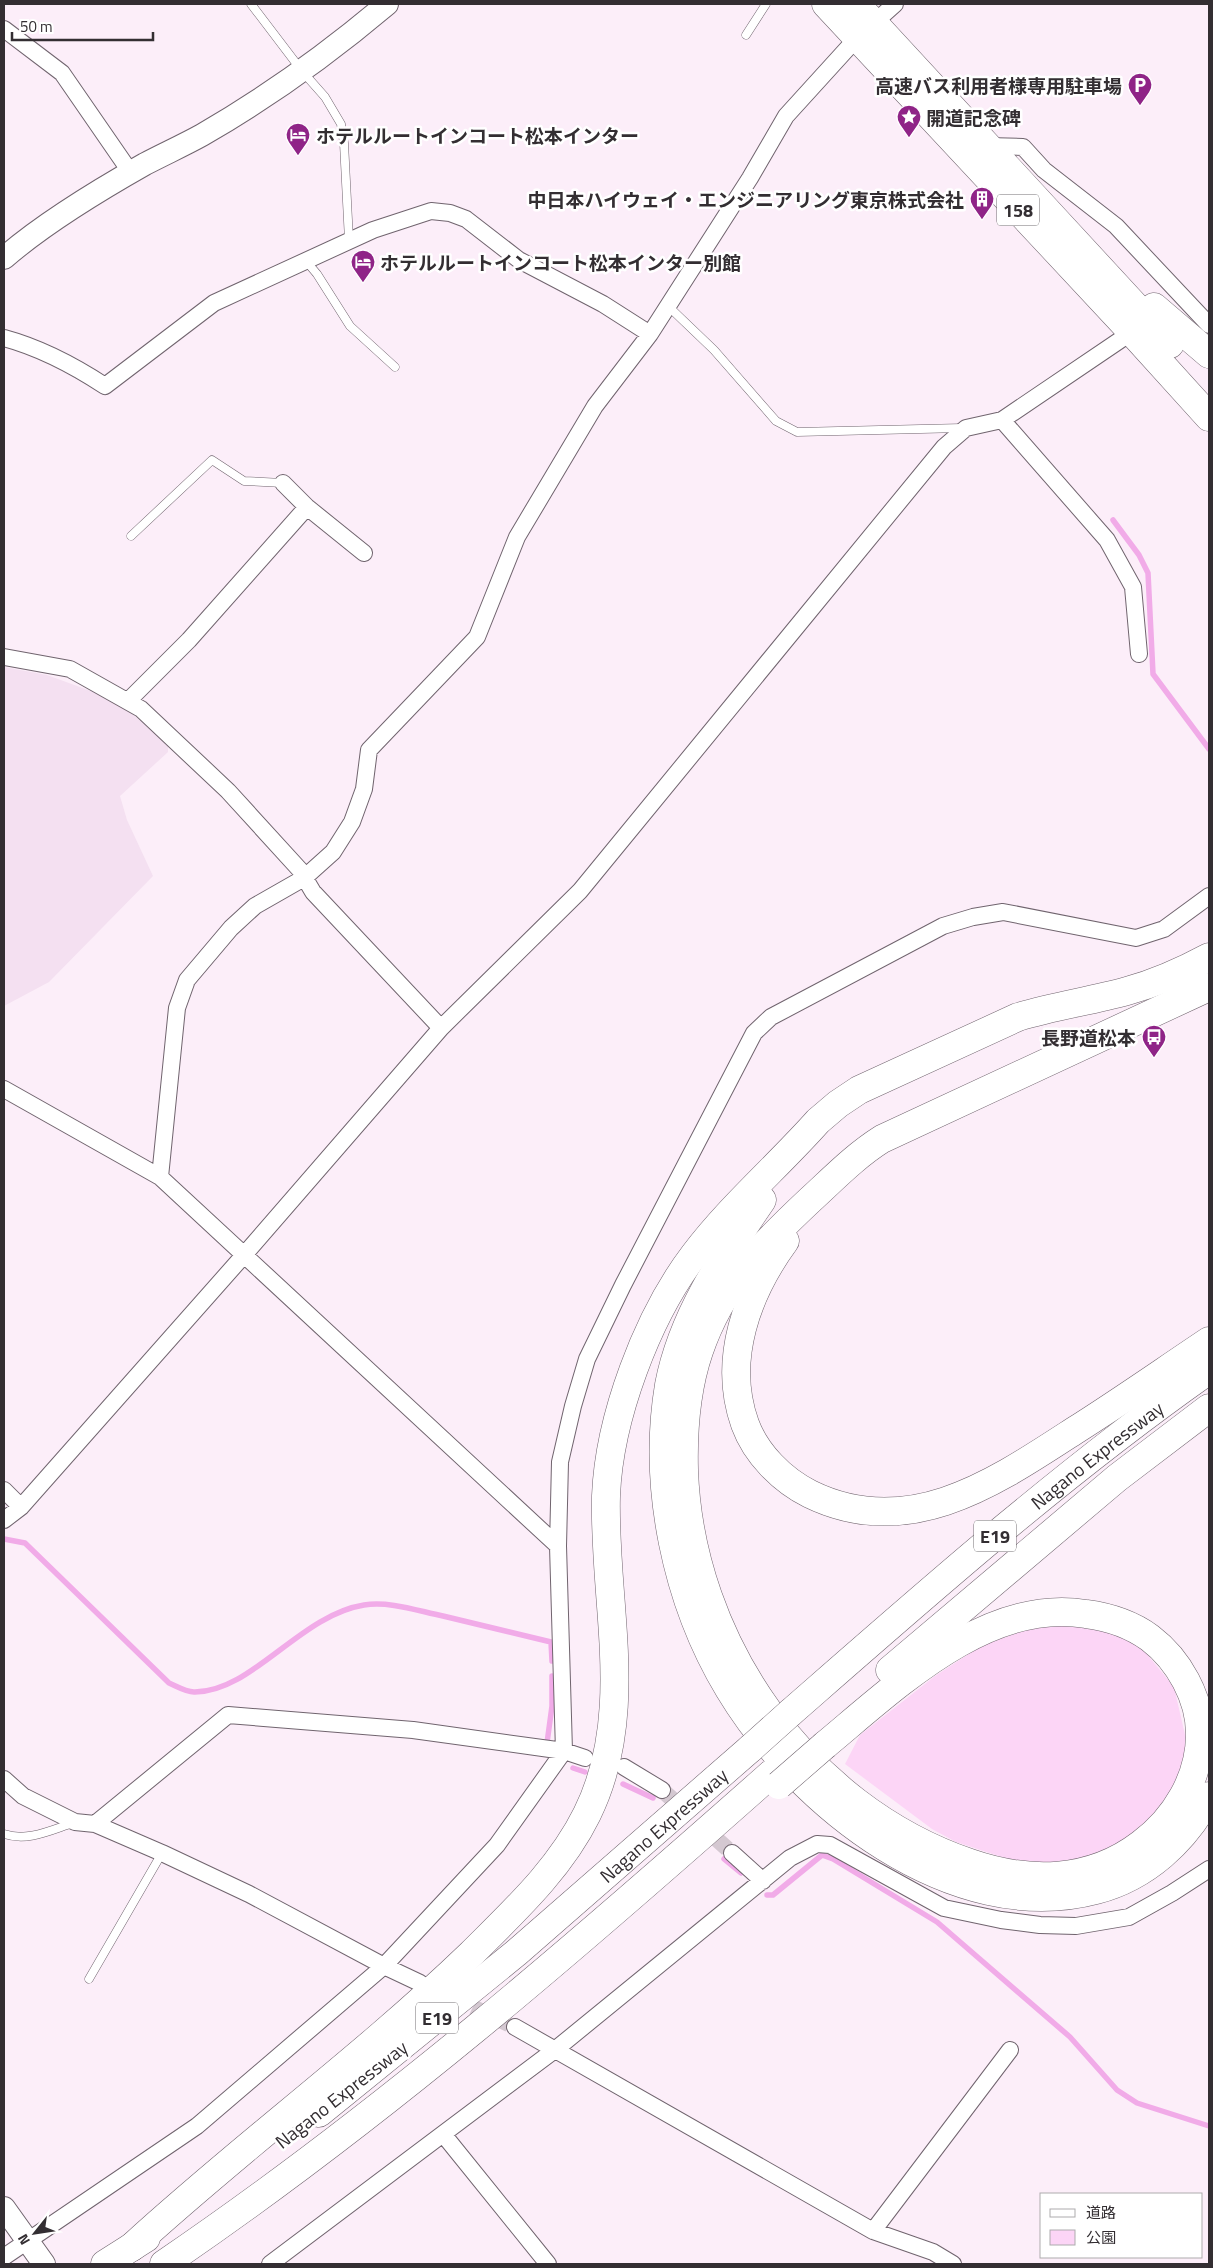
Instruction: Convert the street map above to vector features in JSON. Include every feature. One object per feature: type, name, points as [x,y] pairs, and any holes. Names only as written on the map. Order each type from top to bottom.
[{"type":"highway","name":"158","points":[[826,4],[865,32],[987,146],[1087,252],[1209,388]]},
{"type":"highway","name":"158","points":[[856,4],[865,32],[1209,417]]},
{"type":"highway","points":[[1087,252],[1209,354]]},
{"type":"highway","points":[[132,2248],[196,2189],[268,2132],[422,2001],[540,1885],[576,1835],[602,1779],[612,1738],[616,1701],[606,1494],[612,1450],[628,1383],[642,1348],[677,1279],[694,1254],[801,1140],[838,1104],[859,1090],[1018,1018],[1042,1010],[1127,991],[1156,982],[1209,957]]},
{"type":"highway","points":[[819,1740],[934,1658],[957,1644],[1011,1621],[1057,1612],[1078,1612],[1121,1622],[1141,1632],[1155,1642],[1169,1656],[1190,1691],[1197,1710],[1200,1732],[1198,1756],[1182,1800],[1168,1820],[1151,1837],[1126,1855],[1090,1871],[1050,1877],[1018,1876],[987,1869],[952,1857],[900,1831],[851,1799],[821,1773],[789,1738],[744,1674],[725,1640],[708,1598],[689,1526],[684,1456],[685,1420],[690,1387],[699,1352],[710,1325],[738,1273],[763,1245],[848,1164],[882,1139],[1209,986]]},
{"type":"highway","points":[[1040,1066],[1209,1008]]},
{"type":"highway","points":[[801,1140],[718,1265],[703,1292],[679,1350],[668,1392],[663,1454],[665,1495],[671,1535],[679,1570],[692,1608],[728,1688],[772,1750],[837,1812],[868,1836],[906,1859],[974,1887],[1041,1898],[1075,1896],[1106,1888],[1131,1878],[1155,1862],[1176,1843],[1197,1819],[1209,1796]]},
{"type":"highway","points":[[848,1164],[799,1222],[764,1273],[746,1316],[737,1352],[735,1380],[739,1408],[749,1434],[764,1457],[781,1475],[802,1490],[824,1501],[848,1508],[874,1512],[930,1507],[957,1498],[987,1485],[1022,1465],[1209,1341]]},
{"type":"highway","name":"Nagano Expressway","points":[[105,2264],[132,2248],[276,2145],[367,2076],[569,1908],[790,1713],[1016,1519],[1153,1410],[1209,1370]]},
{"type":"highway","name":"Nagano Expressway","points":[[164,2264],[288,2177],[380,2108],[775,1779],[1044,1538],[1165,1440],[1209,1408]]},
{"type":"street","points":[[4,258],[67,213],[131,173],[201,136],[302,71],[339,44],[387,4]]},
{"type":"street","points":[[160,1176],[177,1008],[187,980],[231,928],[255,906],[304,878],[333,852],[352,822],[364,789],[369,750],[477,638],[517,538],[595,406],[650,334],[750,178],[786,116],[865,32],[895,4]]},
{"type":"street","points":[[4,29],[62,73],[131,173]]},
{"type":"street","points":[[987,146],[1023,147],[1044,170],[1116,226],[1209,326]]},
{"type":"street","points":[[4,338],[45,352],[84,372],[105,386],[214,303],[349,240],[421,213],[440,211],[466,219],[519,260],[603,304],[650,334]]},
{"type":"street","points":[[4,1520],[21,1506],[244,1255],[441,1028],[580,890],[944,447],[966,428],[1002,420],[1132,332]]},
{"type":"street","points":[[1002,420],[1107,540],[1133,587],[1139,654]]},
{"type":"street","points":[[283,483],[307,507],[364,553]]},
{"type":"street","points":[[128,701],[189,640],[307,507]]},
{"type":"street","points":[[4,657],[70,669],[140,709],[228,791],[300,870],[313,892],[441,1028]]},
{"type":"street","points":[[4,2257],[28,2243],[197,2126],[384,1966],[497,1845],[564,1751],[558,1546],[560,1462],[587,1359],[623,1285],[754,1033],[771,1017],[780,1012],[943,926],[973,917],[1003,912],[1136,938],[1164,929],[1207,903]]},
{"type":"street","points":[[4,1089],[160,1176],[558,1546]]},
{"type":"street","points":[[4,1490],[21,1506]]},
{"type":"street","points":[[95,1824],[228,1715],[413,1730],[564,1751],[585,1758]]},
{"type":"street","points":[[624,1767],[662,1790]]},
{"type":"street","points":[[4,1779],[23,1796],[75,1822],[95,1824],[162,1853],[249,1894],[384,1966],[420,1983]]},
{"type":"street","points":[[270,2264],[556,2049],[790,1858],[817,1844],[830,1844],[944,1908],[1001,1920],[1040,1925],[1076,1926],[1129,1917],[1209,1870]]},
{"type":"street","points":[[732,1853],[763,1881]]},
{"type":"street","points":[[515,2027],[873,2231],[933,2252],[953,2264]]},
{"type":"street","points":[[873,2231],[1010,2050]]},
{"type":"street","points":[[442,2134],[548,2264]]},
{"type":"street","points":[[4,2208],[44,2264]]},
{"type":"lane","points":[[252,4],[302,71],[325,97],[341,124],[344,143],[349,240]]},
{"type":"lane","points":[[746,35],[766,4]]},
{"type":"lane","points":[[306,261],[318,274],[350,326],[395,367]]},
{"type":"lane","points":[[668,306],[714,350],[776,421],[797,432],[966,428]]},
{"type":"lane","points":[[131,536],[212,460],[244,481],[283,483]]},
{"type":"lane","points":[[4,1834],[13,1837],[33,1836],[75,1822]]},
{"type":"lane","points":[[89,1979],[162,1853]]},
{"type":"shaded area","points":[[4,667],[47,675],[99,694],[131,713],[168,745],[168,752],[120,796],[127,820],[153,876],[49,982],[4,1006]]},
{"type":"green space","points":[[1063,1621],[1105,1626],[1137,1642],[1174,1687],[1186,1739],[1186,1769],[1166,1805],[1129,1846],[1054,1868],[1017,1862],[956,1842],[932,1829],[845,1764],[860,1735],[935,1676],[981,1646],[1020,1632]]},
{"type":"waterway","points":[[1113,520],[1139,555],[1148,573],[1153,674],[1209,749]]},
{"type":"waterway","points":[[4,1539],[25,1543],[169,1683],[191,1692],[215,1689],[236,1680],[256,1668],[318,1623],[341,1612],[374,1604],[404,1607],[551,1642],[552,1661]]},
{"type":"waterway","points":[[547,1743],[552,1706],[552,1676]]},
{"type":"waterway","points":[[573,1768],[585,1772]]},
{"type":"waterway","points":[[623,1784],[653,1798]]},
{"type":"waterway","points":[[767,1895],[773,1895],[822,1855],[833,1859],[937,1922],[1070,2037],[1117,2090],[1137,2103],[1209,2126]]},
{"type":"waterway","points":[[724,1859],[741,1873]]},
{"type":"tunnel","points":[[662,1790],[732,1853]]},
{"type":"tunnel","points":[[451,1997],[515,2027]]},
{"type":"place","name":"高速バス利用者様専用駐車場","points":[[1140,106]]},
{"type":"place","name":"開道記念碑","points":[[909,138]]},
{"type":"place","name":"ホテルルートインコート松本インター","points":[[298,156]]},
{"type":"place","name":"中日本ハイウェイ・エンジニアリング東京株式会社","points":[[982,220]]},
{"type":"place","name":"ホテルルートインコート松本インター別館","points":[[363,283]]},
{"type":"place","name":"長野道松本","points":[[1154,1058]]}]
